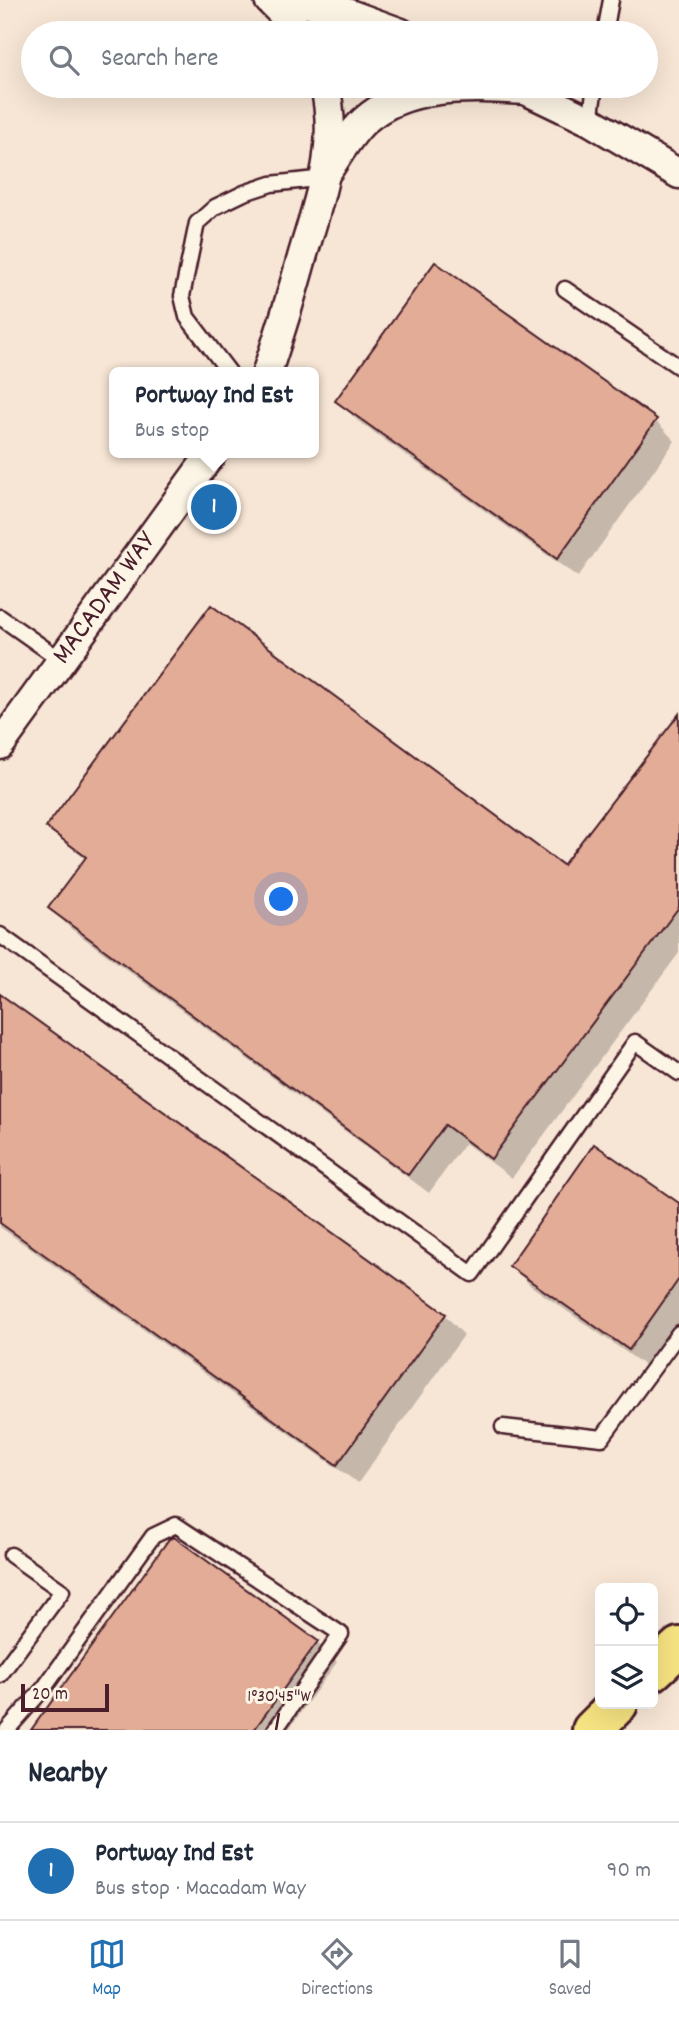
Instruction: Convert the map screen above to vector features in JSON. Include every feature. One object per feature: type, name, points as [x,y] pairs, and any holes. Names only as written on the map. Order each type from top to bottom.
[{"type":"main road","points":[[658,1666],[679,1647]]},
{"type":"main road","points":[[592,1730],[613,1709]]},
{"type":"street","points":[[269,0],[290,21]]},
{"type":"street","points":[[295,0],[338,10],[368,21]]},
{"type":"street","points":[[269,367],[288,313],[327,174],[330,124],[327,98]]},
{"type":"street","points":[[327,174],[363,122],[397,101],[410,98]]},
{"type":"street","points":[[543,98],[590,121],[679,174]]},
{"type":"street","name":"MACADAM WAY","points":[[0,745],[208,458]]},
{"type":"lane","points":[[607,21],[611,0]]},
{"type":"lane","points":[[590,121],[594,98]]},
{"type":"lane","points":[[225,367],[187,317],[182,296],[197,223],[215,207],[244,192],[327,174]]},
{"type":"lane","points":[[565,289],[679,367]]},
{"type":"lane","points":[[0,617],[61,660]]},
{"type":"lane","points":[[0,935],[472,1274],[635,1041],[679,1073]]},
{"type":"lane","points":[[503,1427],[602,1438],[679,1333]]},
{"type":"lane","points":[[7,1730],[44,1688],[153,1536],[176,1525],[341,1633],[275,1730]]},
{"type":"lane","points":[[0,1675],[62,1591],[11,1555]]},
{"type":"building","points":[[435,262],[657,419],[557,559],[335,401]]},
{"type":"building","points":[[211,605],[563,865],[679,714],[679,907],[491,1159],[445,1125],[408,1175],[48,908],[86,857],[46,827]]},
{"type":"building","points":[[0,994],[446,1314],[337,1465],[0,1223]]},
{"type":"building","points":[[594,1144],[679,1203],[679,1279],[629,1350],[509,1266]]},
{"type":"building","points":[[174,1537],[318,1641],[254,1730],[31,1730],[169,1539]]},
{"type":"place","name":"Portway Ind Est","points":[[214,507]]}]
